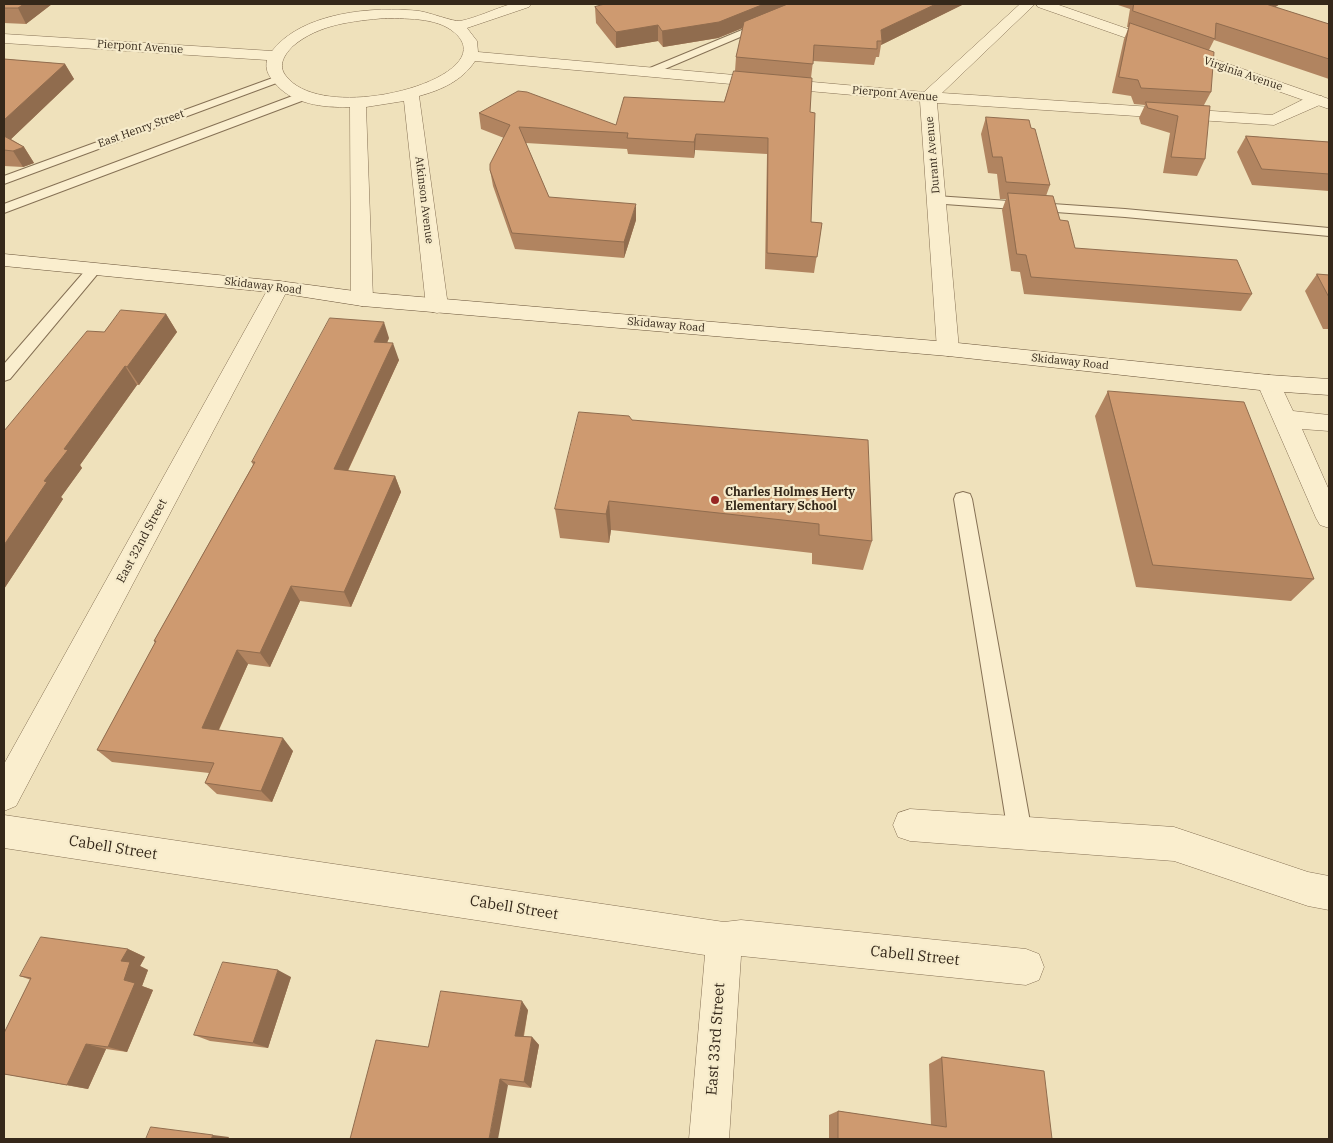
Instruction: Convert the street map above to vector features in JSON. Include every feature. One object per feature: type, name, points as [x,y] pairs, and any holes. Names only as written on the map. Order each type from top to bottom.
[{"type":"street","points":[[456,27],[524,4]]},
{"type":"street","points":[[928,97],[1028,4]]},
{"type":"street","name":"Virginia Avenue","points":[[1042,4],[1323,102]]},
{"type":"street","points":[[384,9],[438,19],[456,27],[466,36],[471,45],[470,56],[462,69],[444,82],[390,100],[358,103],[328,101],[303,96],[284,86],[278,79],[273,65],[276,56],[288,43],[306,31],[330,22],[384,9]]},
{"type":"street","name":"Pierpont Avenue","points":[[4,39],[276,56]]},
{"type":"street","name":"Pierpont Avenue","points":[[470,56],[928,97],[1274,120],[1323,102]]},
{"type":"street","name":"Atkinson Avenue","points":[[411,94],[437,306]]},
{"type":"street","name":"Durant Avenue","points":[[928,97],[948,348]]},
{"type":"street","points":[[358,103],[362,299]]},
{"type":"street","name":"Skidaway Road","points":[[4,260],[280,286],[362,299],[948,348],[1269,383],[1329,387]]},
{"type":"street","name":"East 32nd Street","points":[[4,795],[280,286]]},
{"type":"street","points":[[1269,383],[1329,518]]},
{"type":"street","points":[[1285,419],[1329,423]]},
{"type":"street","points":[[910,825],[1174,844],[1308,889],[1329,893]]},
{"type":"street","name":"Cabell Street","points":[[4,831],[724,940],[741,938],[1026,967]]},
{"type":"street","name":"East 33rd Street","points":[[709,1139],[724,940]]},
{"type":"lane","points":[[649,72],[813,4]]},
{"type":"lane","name":"East Henry Street","points":[[4,180],[278,79]]},
{"type":"lane","points":[[4,209],[303,96]]},
{"type":"lane","points":[[936,200],[1125,213],[1329,232]]},
{"type":"lane","points":[[4,375],[95,268]]},
{"type":"lane","points":[[964,499],[1020,833]]},
{"type":"building","points":[[4,4],[24,4],[18,8],[4,8]]},
{"type":"building","points":[[605,4],[764,4],[719,22],[662,31],[658,25],[616,32],[595,7]]},
{"type":"building","points":[[788,4],[936,4],[881,30],[882,41],[877,41],[877,49],[814,45],[813,64],[736,57],[744,22]]},
{"type":"building","points":[[1134,4],[1266,4],[1329,24],[1329,59],[1216,23],[1215,39],[1133,11]]},
{"type":"building","points":[[1130,23],[1214,52],[1211,92],[1141,88],[1138,80],[1119,77]]},
{"type":"building","points":[[4,59],[65,64],[4,120]]},
{"type":"building","points":[[734,71],[812,78],[810,112],[815,113],[811,222],[822,223],[817,257],[767,253],[768,138],[696,134],[694,142],[627,138],[628,133],[519,127],[549,197],[636,204],[624,242],[512,233],[490,170],[490,164],[510,125],[479,113],[518,91],[527,92],[616,125],[624,97],[724,102]]},
{"type":"building","points":[[1146,102],[1210,106],[1205,159],[1171,157],[1178,116],[1148,108]]},
{"type":"building","points":[[986,117],[1029,120],[1031,128],[1035,129],[1050,185],[1006,182],[1002,157],[993,157]]},
{"type":"building","points":[[4,136],[24,147],[13,151],[4,150]]},
{"type":"building","points":[[1246,136],[1329,142],[1329,174],[1262,169]]},
{"type":"building","points":[[1008,193],[1053,196],[1060,220],[1068,221],[1075,248],[1237,260],[1252,294],[1031,277],[1026,255],[1017,254]]},
{"type":"building","points":[[1317,274],[1329,275],[1329,297]]},
{"type":"building","points":[[121,310],[166,314],[64,449],[68,450],[44,481],[47,482],[4,545],[4,431],[87,331],[104,332]]},
{"type":"building","points":[[330,318],[384,322],[374,342],[393,343],[334,469],[395,476],[344,592],[291,586],[260,653],[237,650],[202,728],[283,738],[261,791],[205,783],[214,763],[97,750],[156,641],[154,641],[255,462],[252,462]]},
{"type":"building","points":[[1108,391],[1244,402],[1314,579],[1153,565]]},
{"type":"building","name":"Charles Holmes Herty Elementary School","points":[[579,412],[629,416],[632,420],[868,440],[872,541],[819,535],[819,524],[609,501],[606,514],[555,509]]},
{"type":"building","points":[[41,937],[128,949],[121,961],[130,962],[124,980],[135,983],[108,1047],[86,1044],[67,1085],[4,1074],[4,1033],[31,978],[20,976]]},
{"type":"building","points":[[223,962],[278,970],[253,1043],[194,1035]]},
{"type":"building","points":[[441,991],[522,1001],[515,1036],[532,1037],[524,1082],[500,1079],[489,1139],[350,1139],[376,1040],[428,1047]]},
{"type":"building","points":[[942,1057],[1044,1071],[1052,1139],[838,1139],[838,1111],[946,1127]]},
{"type":"building","points":[[151,1127],[213,1135],[211,1139],[146,1139]]},
{"type":"place","name":"Charles Holmes Herty Elementary School","points":[[715,500]]}]
